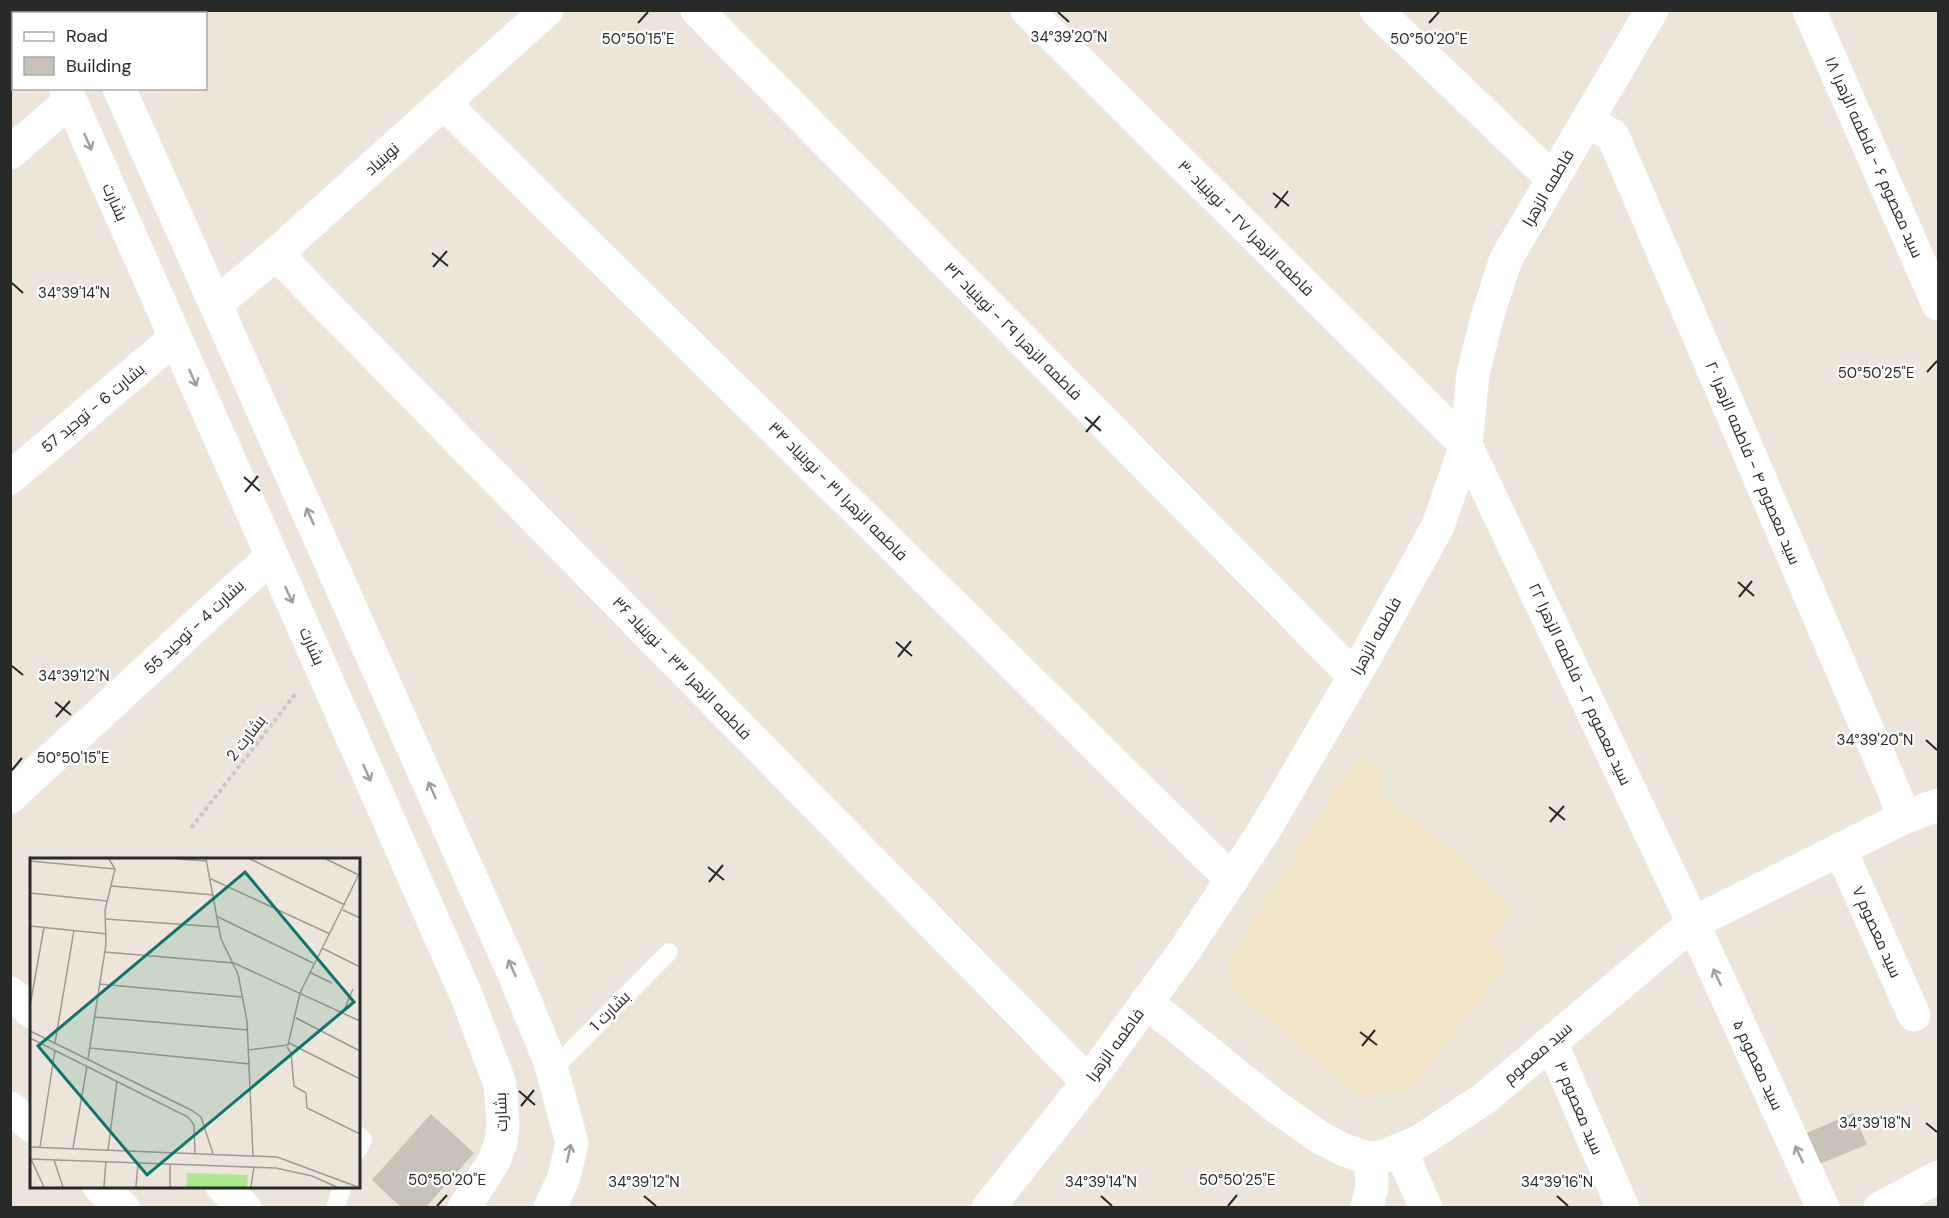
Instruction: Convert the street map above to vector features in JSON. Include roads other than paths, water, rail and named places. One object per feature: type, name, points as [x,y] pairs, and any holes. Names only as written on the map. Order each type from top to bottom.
[{"type":"street","name":"نوبنیاد","points":[[216,304],[276,254],[546,10]]},
{"type":"street","name":"فاطمه الزهرا ۲۹ - نوبنیاد ۳۲","points":[[697,10],[1354,676]]},
{"type":"street","name":"فاطمه الزهرا ۲۷ - نوبنیاد ۳۰","points":[[1027,10],[1466,445]]},
{"type":"street","points":[[1376,10],[1553,179]]},
{"type":"street","name":"فاطمه الزهرا","points":[[988,1208],[1088,1082],[1185,950],[1232,880],[1265,829],[1354,676],[1438,525],[1466,445],[1473,374],[1488,314],[1506,259],[1652,10]]},
{"type":"street","name":"سید معصوم ۶ - فاطمه الزهرا ۱۸","points":[[1809,10],[1938,304]]},
{"type":"street","points":[[121,90],[513,972],[549,1059],[572,1143],[564,1177],[550,1208]]},
{"type":"street","points":[[10,153],[68,95]]},
{"type":"street","name":"بشارت","points":[[68,95],[467,997],[500,1084],[503,1125],[501,1142],[494,1161],[464,1208]]},
{"type":"street","name":"فاطمه الزهرا ۳۱ - نوبنیاد ۳۴","points":[[444,103],[1232,880]]},
{"type":"street","name":"سید معصوم ۴ - فاطمه الزهرا ۲۰","points":[[1587,121],[1613,136],[1905,817]]},
{"type":"street","name":"فاطمه الزهرا ۳۳ - نوبنیاد ۳۶","points":[[276,254],[1088,1082]]},
{"type":"street","name":"بشارت 6 - توحید 57","points":[[10,478],[175,338]]},
{"type":"street","name":"سید معصوم ۲ - فاطمه الزهرا ۲۲","points":[[1466,445],[1693,923]]},
{"type":"street","name":"بشارت 4 - توحید 55","points":[[10,797],[272,557]]},
{"type":"street","name":"سید معصوم","points":[[1386,1154],[1420,1141],[1476,1104],[1515,1074],[1693,923],[1905,817],[1938,805]]},
{"type":"street","name":"سید معصوم ۷","points":[[1840,849],[1914,1015]]},
{"type":"street","name":"سید معصوم ۵","points":[[1693,923],[1823,1208]]},
{"type":"street","points":[[10,993],[30,1010]]},
{"type":"street","points":[[1146,1002],[1275,1106],[1302,1124],[1342,1149],[1386,1154],[1425,1208]]},
{"type":"street","name":"سید معصوم ۳","points":[[1551,1042],[1623,1208]]},
{"type":"street","points":[[11,1108],[30,1124]]},
{"type":"street","points":[[1367,1208],[1372,1186],[1386,1154]]},
{"type":"street","points":[[1880,1208],[1938,1177]]},
{"type":"street","points":[[101,1188],[123,1208]]},
{"type":"street","points":[[224,1188],[245,1208]]},
{"type":"lane","name":"بشارت 1","points":[[552,1070],[669,952]]},
{"type":"lane","points":[[334,1208],[342,1188]]}]
